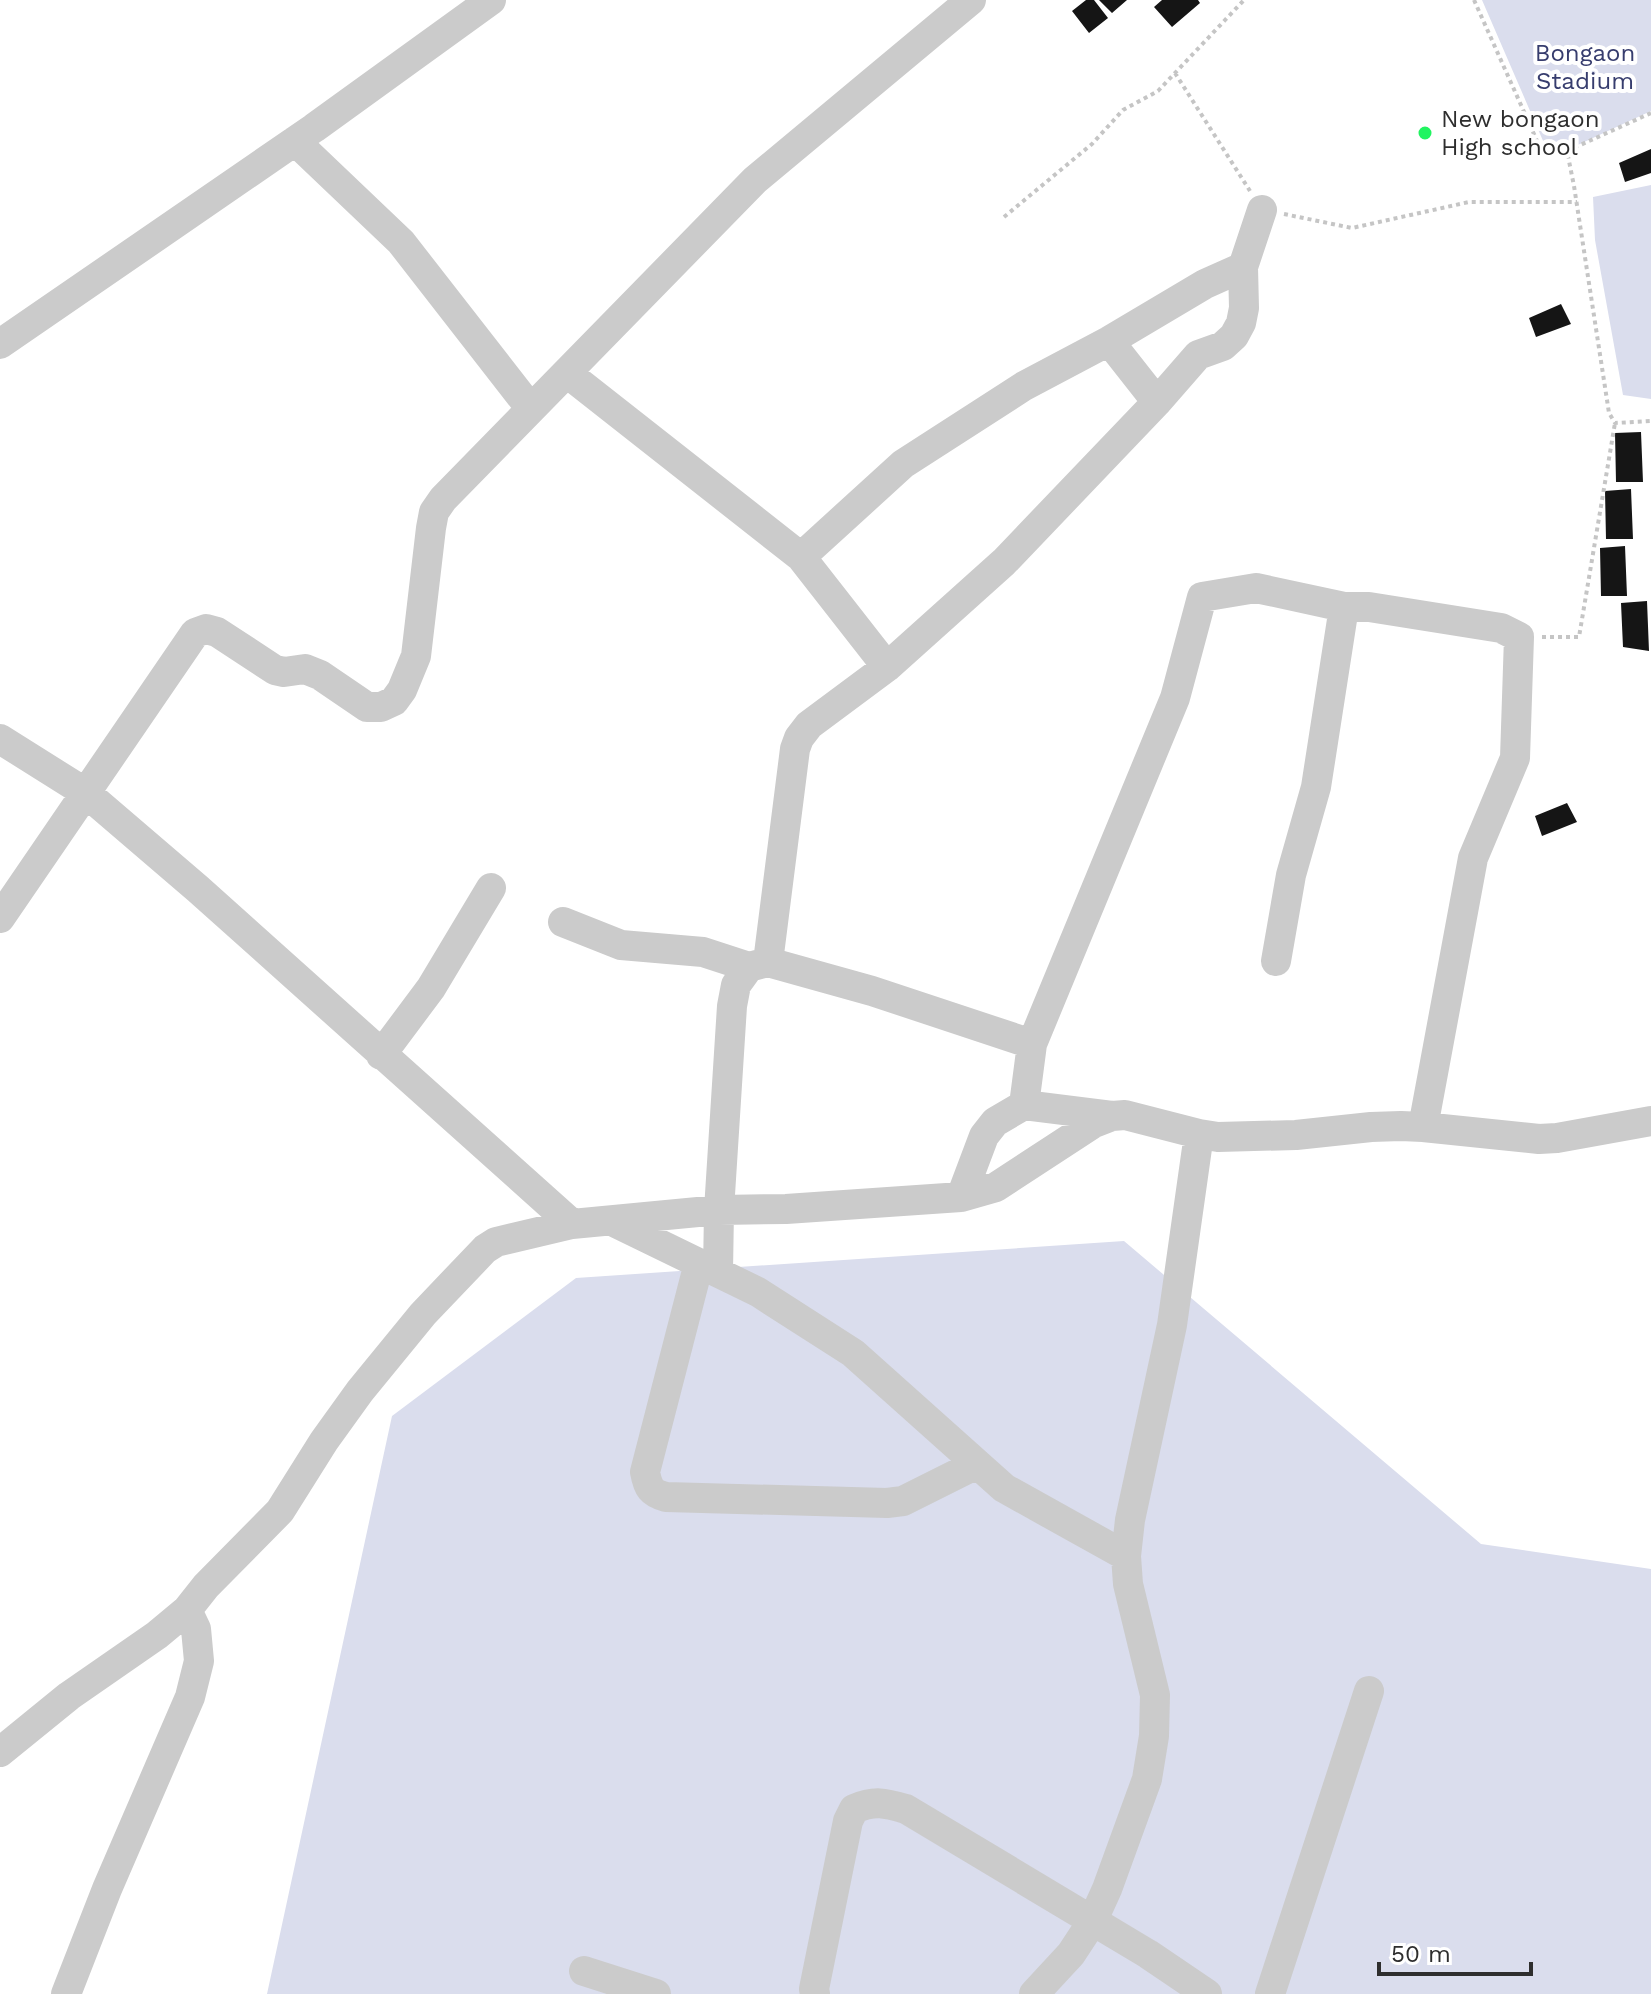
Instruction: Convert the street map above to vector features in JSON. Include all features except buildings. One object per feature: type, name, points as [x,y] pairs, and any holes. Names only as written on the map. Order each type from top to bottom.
[{"type":"street","points":[[0,344],[295,141],[491,0]]},
{"type":"street","points":[[0,918],[195,633],[206,629],[217,632],[275,670],[305,669],[320,675],[367,707],[381,707],[394,701],[416,656],[434,512],[443,499],[755,180],[971,0]]},
{"type":"street","points":[[295,141],[401,242],[531,409]]},
{"type":"street","points":[[977,1464],[903,1501],[887,1503],[666,1497],[653,1494],[647,1485],[645,1472],[648,1456],[708,1268],[719,1210],[732,1006],[736,985],[759,965],[799,738],[809,725],[887,667],[1004,562],[1198,355],[1223,346],[1234,336],[1244,308],[1243,267],[1262,210]]},
{"type":"street","points":[[801,557],[903,464],[1024,386],[1109,341],[1205,284],[1243,267]]},
{"type":"street","points":[[1109,341],[1157,402]]},
{"type":"street","points":[[567,373],[801,557],[887,667]]},
{"type":"street","points":[[1024,1105],[1032,1044],[1175,698],[1202,597],[1256,588],[1344,607],[1369,607],[1501,628],[1519,637],[1515,758],[1473,858],[1423,1127]]},
{"type":"street","points":[[1276,961],[1291,875],[1316,787],[1344,607]]},
{"type":"street","points":[[0,739],[86,793],[198,889],[572,1224]]},
{"type":"street","points":[[381,1055],[431,988],[491,888]]},
{"type":"street","points":[[563,922],[621,945],[703,952],[872,991],[1032,1044]]},
{"type":"street","points":[[961,1197],[984,1136],[995,1122],[1024,1105],[1125,1115],[1218,1137],[1296,1135],[1371,1127],[1423,1127],[1539,1139],[1651,1121]]},
{"type":"street","points":[[0,1752],[69,1696],[157,1635],[187,1610],[206,1586],[280,1511],[360,1391],[423,1314],[485,1249],[496,1242],[572,1224],[610,1220],[719,1210],[786,1209],[961,1197],[996,1187],[1094,1123],[1112,1116]]},
{"type":"street","points":[[1034,1994],[1071,1954],[1092,1922],[1147,1779],[1154,1736],[1155,1695],[1128,1584],[1126,1556],[1130,1520],[1172,1325],[1199,1134]]},
{"type":"street","points":[[610,1220],[758,1292],[853,1353],[1004,1488],[1126,1556]]},
{"type":"street","points":[[66,1994],[107,1889],[190,1697],[199,1661],[196,1629],[187,1610]]},
{"type":"street","points":[[1270,1994],[1369,1691]]},
{"type":"street","points":[[815,1994],[848,1821],[854,1809],[869,1803],[906,1809],[1148,1954],[1207,1994]]},
{"type":"street","points":[[584,1971],[656,1994]]},
{"type":"path","points":[[1004,217],[1092,144],[1123,110],[1158,91],[1244,0]]},
{"type":"path","points":[[1474,0],[1542,152],[1567,151],[1651,113]]},
{"type":"path","points":[[1175,73],[1262,210],[1352,228],[1469,202],[1577,202]]},
{"type":"path","points":[[1519,637],[1579,637],[1615,423],[1609,413],[1567,151]]},
{"type":"path","points":[[1615,423],[1651,421]]},
{"type":"green space","name":"Bongaon Stadium","points":[[1482,0],[1651,0],[1651,111],[1567,150],[1547,150]]},
{"type":"green space","points":[[1651,185],[1651,399],[1623,395],[1595,240],[1593,197]]},
{"type":"green space","points":[[1124,1241],[1481,1544],[1651,1569],[1651,1994],[267,1994],[392,1416],[576,1278]]},
{"type":"place","name":"New bongaon High school","points":[[1425,133]]}]
